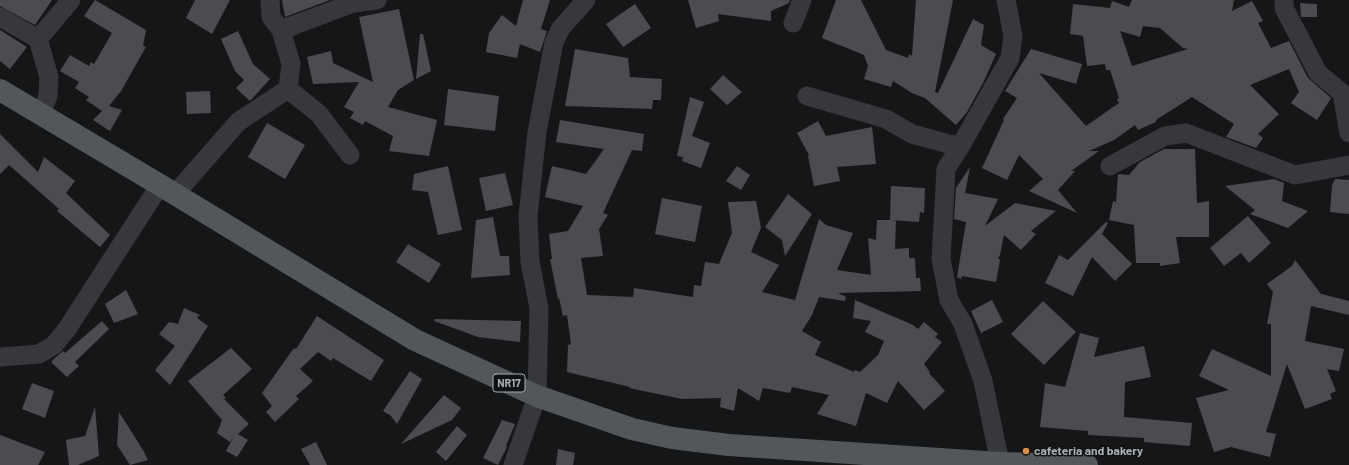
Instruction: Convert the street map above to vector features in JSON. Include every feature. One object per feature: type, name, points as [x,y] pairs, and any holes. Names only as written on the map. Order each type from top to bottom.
[{"type":"main road","name":"NR17","points":[[0,90],[168,189],[415,340],[538,396],[632,430],[672,438],[729,444],[936,461],[1085,465]]},
{"type":"street","points":[[38,39],[71,0]]},
{"type":"street","points":[[0,357],[39,354],[54,345],[168,189],[238,122],[288,89],[291,64],[281,30],[271,17],[270,0]]},
{"type":"street","points":[[281,30],[353,3],[377,0]]},
{"type":"street","points":[[513,465],[538,396],[539,308],[530,262],[528,216],[537,132],[554,42],[561,28],[586,0]]},
{"type":"street","points":[[794,23],[802,0]]},
{"type":"street","points":[[1000,463],[983,381],[962,324],[949,300],[941,259],[946,169],[1010,58],[1013,36],[1006,0]]},
{"type":"street","points":[[1284,0],[1284,8],[1318,73],[1342,93],[1349,133]]},
{"type":"street","points":[[0,17],[38,39],[49,77],[48,96],[41,113]]},
{"type":"street","points":[[288,89],[319,114],[350,156]]},
{"type":"street","points":[[807,96],[886,120],[912,134],[960,147]]},
{"type":"street","points":[[1110,166],[1165,136],[1186,133],[1295,175],[1349,165]]},
{"type":"building","points":[[0,0],[52,0],[35,25],[0,6]]},
{"type":"building","points":[[95,0],[146,30],[143,46],[146,47],[121,91],[109,106],[122,110],[110,131],[93,120],[102,111],[86,100],[89,97],[75,88],[79,82],[60,71],[70,55],[89,66],[91,62],[94,64],[112,33],[84,16]]},
{"type":"building","points":[[195,0],[230,0],[212,34],[186,18]]},
{"type":"building","points":[[282,0],[330,0],[285,17]]},
{"type":"building","points":[[523,0],[550,0],[541,29],[547,31],[540,52],[520,44],[517,58],[486,52],[489,33],[502,15],[516,26]]},
{"type":"building","points":[[688,0],[790,0],[789,3],[771,11],[771,21],[718,14],[719,21],[696,28]]},
{"type":"building","points":[[836,0],[861,0],[886,50],[908,58],[909,54],[912,56],[916,0],[953,0],[935,92],[938,93],[973,19],[984,25],[981,45],[996,54],[983,83],[967,112],[956,125],[925,98],[912,93],[893,81],[891,87],[864,79],[868,66],[864,55],[822,38]]},
{"type":"building","points":[[1132,0],[1234,0],[1232,11],[1252,1],[1263,21],[1258,23],[1271,48],[1289,41],[1308,78],[1331,98],[1317,120],[1291,103],[1299,92],[1289,69],[1250,85],[1279,114],[1258,134],[1263,138],[1256,148],[1226,137],[1234,124],[1192,97],[1156,120],[1156,122],[1138,130],[1135,125],[1114,140],[1089,151],[1099,151],[1071,171],[1075,171],[1058,190],[1077,213],[1029,191],[1043,179],[1019,155],[1007,180],[982,168],[1004,120],[1003,119],[1017,98],[1005,91],[1031,49],[1082,64],[1076,84],[1039,73],[1086,126],[1119,103],[1117,99],[1119,98],[1110,70],[1106,70],[1105,64],[1087,66],[1083,36],[1070,34],[1073,4],[1110,8],[1112,1],[1129,7]],"holes":[[[1143,26],[1160,28],[1183,48],[1188,49],[1132,66],[1120,31],[1140,37]]]},
{"type":"building","points":[[1300,3],[1317,4],[1317,17],[1301,17]]},
{"type":"building","points":[[635,4],[651,28],[623,47],[606,24]]},
{"type":"building","points":[[399,9],[414,80],[398,90],[388,107],[437,120],[429,156],[389,151],[393,136],[365,121],[363,125],[350,118],[354,112],[344,107],[359,82],[313,84],[307,57],[331,51],[333,63],[373,82],[359,17]]},
{"type":"building","points":[[0,30],[27,47],[10,69],[0,61]]},
{"type":"building","points":[[238,31],[253,64],[270,79],[250,101],[236,88],[244,80],[235,71],[221,39]]},
{"type":"building","points":[[420,34],[423,34],[431,71],[416,79]]},
{"type":"building","points":[[575,49],[628,58],[630,77],[662,79],[661,100],[653,100],[652,109],[565,106]]},
{"type":"building","points":[[723,75],[742,92],[727,105],[710,89]]},
{"type":"building","points":[[448,89],[499,96],[495,131],[444,125]]},
{"type":"building","points":[[210,91],[211,113],[187,114],[186,92]]},
{"type":"building","points":[[690,97],[704,102],[692,136],[710,143],[701,168],[682,161],[683,157],[677,156]]},
{"type":"building","points":[[560,120],[644,134],[642,151],[632,150],[603,213],[608,215],[599,229],[603,256],[581,258],[587,295],[633,297],[634,288],[693,297],[694,285],[701,286],[705,262],[719,264],[732,233],[728,202],[756,201],[761,228],[751,252],[779,265],[762,292],[795,300],[819,219],[826,225],[853,233],[837,270],[871,275],[868,238],[876,240],[877,220],[896,220],[895,249],[909,248],[909,258],[915,258],[916,278],[920,278],[921,291],[838,293],[846,297],[845,301],[819,297],[812,315],[802,331],[821,342],[815,355],[854,372],[855,370],[860,372],[878,355],[884,341],[865,332],[871,321],[853,318],[855,300],[913,325],[918,329],[924,322],[938,334],[935,337],[942,342],[924,364],[930,372],[929,373],[945,391],[924,410],[898,381],[887,403],[866,393],[856,426],[817,414],[829,395],[792,387],[790,393],[763,388],[759,401],[738,388],[734,411],[720,407],[721,398],[682,399],[629,388],[630,387],[567,372],[568,345],[571,344],[567,315],[563,316],[550,259],[552,259],[549,234],[568,231],[583,206],[545,197],[552,166],[586,174],[604,149],[556,142]]},
{"type":"building","points":[[818,121],[826,136],[872,127],[876,164],[837,167],[840,181],[814,186],[809,155],[797,133]]},
{"type":"building","points":[[267,123],[305,145],[285,179],[248,157]]},
{"type":"building","points":[[0,134],[38,172],[44,157],[75,181],[66,193],[110,235],[100,247],[57,211],[59,209],[9,165],[0,174]]},
{"type":"building","points":[[1164,149],[1195,149],[1197,203],[1209,201],[1209,237],[1176,237],[1180,263],[1160,266],[1160,263],[1136,263],[1134,225],[1109,220],[1113,201],[1116,202],[1118,174],[1129,175],[1140,162]]},
{"type":"building","points":[[448,166],[462,230],[438,235],[428,192],[412,190],[414,174]]},
{"type":"building","points":[[737,166],[750,175],[741,190],[726,181]]},
{"type":"building","points":[[970,167],[965,193],[998,199],[985,226],[1015,203],[1056,211],[1031,231],[1036,234],[1021,250],[1004,235],[998,258],[1000,260],[996,282],[962,276],[961,279],[957,277],[966,222],[954,219],[956,188]]},
{"type":"building","points":[[505,173],[513,205],[486,211],[479,178]]},
{"type":"building","points":[[1274,179],[1284,183],[1282,201],[1308,211],[1288,228],[1250,214],[1255,210],[1225,186]]},
{"type":"building","points":[[1335,179],[1349,180],[1349,214],[1330,212],[1332,185]]},
{"type":"building","points":[[891,186],[925,188],[924,213],[920,212],[919,222],[890,220]]},
{"type":"building","points":[[788,194],[812,214],[785,256],[782,240],[765,227]]},
{"type":"building","points":[[662,198],[702,206],[695,242],[655,234]]},
{"type":"building","points":[[1248,216],[1271,243],[1249,263],[1241,253],[1224,266],[1210,248]]},
{"type":"building","points":[[493,217],[500,256],[509,256],[510,275],[471,278],[476,220]]},
{"type":"building","points":[[1106,222],[1108,223],[1102,234],[1132,264],[1115,281],[1092,257],[1073,296],[1045,283],[1059,255],[1068,260]]},
{"type":"building","points":[[408,244],[441,264],[429,283],[396,262]]},
{"type":"building","points":[[1295,260],[1321,294],[1349,301],[1349,315],[1311,306],[1305,341],[1344,349],[1339,371],[1327,369],[1336,391],[1330,394],[1332,399],[1305,409],[1287,364],[1266,432],[1276,434],[1270,457],[1231,447],[1214,452],[1196,398],[1229,390],[1199,376],[1212,349],[1271,376],[1271,324],[1267,324],[1273,292],[1267,284],[1292,266]]},
{"type":"building","points":[[126,290],[138,314],[114,323],[105,304]]},
{"type":"building","points":[[992,300],[1003,322],[981,333],[971,311]]},
{"type":"building","points":[[1043,301],[1076,332],[1044,365],[1011,334]]},
{"type":"building","points":[[184,308],[200,315],[197,318],[208,326],[170,385],[155,370],[175,346],[159,334],[169,322],[178,324]]},
{"type":"building","points":[[317,316],[384,360],[371,381],[333,358],[331,361],[318,352],[300,369],[313,381],[296,396],[299,399],[275,422],[266,412],[272,406],[262,393],[294,348],[296,349]]},
{"type":"building","points":[[435,319],[521,321],[520,342],[478,337],[434,321]]},
{"type":"building","points":[[102,321],[109,329],[75,362],[79,366],[67,377],[51,362],[63,351],[65,353]]},
{"type":"building","points":[[1080,333],[1099,338],[1094,357],[1144,346],[1151,377],[1125,382],[1124,417],[1192,423],[1190,446],[1144,442],[1144,438],[1088,435],[1088,431],[1040,427],[1045,383],[1065,387]]},
{"type":"building","points":[[231,348],[252,369],[223,395],[226,398],[224,399],[249,424],[238,434],[248,440],[237,457],[226,451],[233,438],[230,442],[217,433],[222,420],[188,381]]},
{"type":"building","points":[[410,371],[422,379],[397,424],[391,416],[383,411]]},
{"type":"building","points":[[32,383],[54,391],[45,418],[22,409]]},
{"type":"building","points":[[444,395],[461,408],[452,420],[401,444]]},
{"type":"building","points":[[95,407],[99,456],[78,465],[69,465],[66,440],[85,436]]},
{"type":"building","points":[[119,412],[148,460],[130,465],[117,445]]},
{"type":"building","points":[[502,420],[515,424],[506,446],[507,447],[498,465],[483,458]]},
{"type":"building","points":[[457,426],[467,435],[446,461],[436,452]]},
{"type":"building","points":[[0,435],[45,452],[38,465],[0,465]]},
{"type":"building","points":[[316,442],[327,465],[310,465],[301,449]]},
{"type":"building","points":[[558,449],[575,453],[573,465],[556,465]]},
{"type":"place","name":"cafeteria and bakery","points":[[1026,451]]}]
